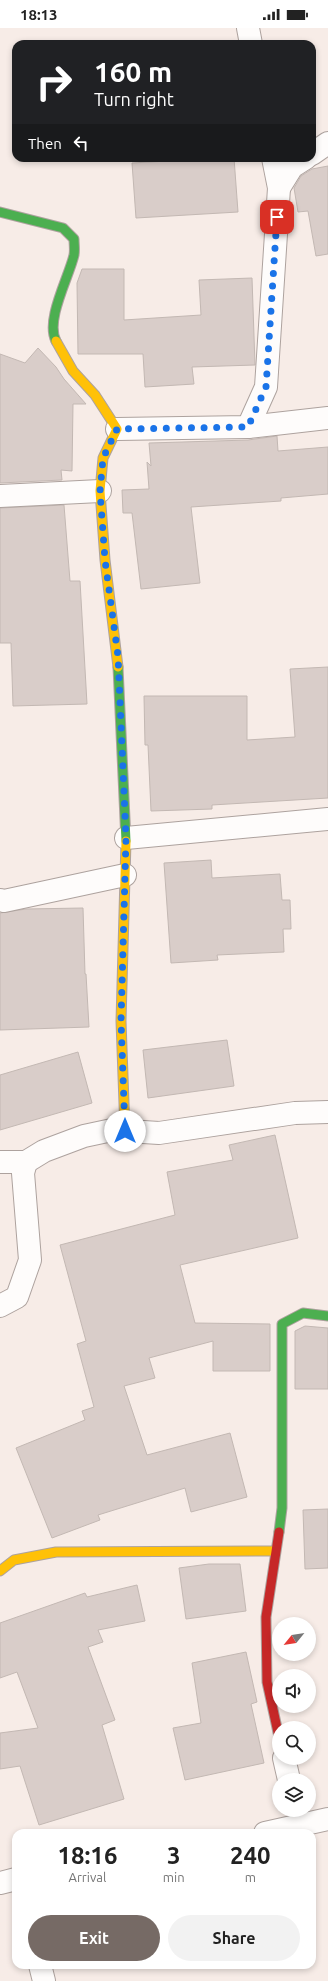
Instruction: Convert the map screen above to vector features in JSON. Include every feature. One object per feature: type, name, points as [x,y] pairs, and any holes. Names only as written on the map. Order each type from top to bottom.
[{"type":"street","points":[[248,28],[250,40]]},
{"type":"street","points":[[316,151],[328,143]]},
{"type":"street","points":[[248,427],[266,387],[278,188],[274,162]]},
{"type":"street","points":[[278,188],[292,167],[300,162]]},
{"type":"street","points":[[0,212],[63,228],[74,239],[74,254],[56,308],[53,335],[73,372],[95,395],[117,429]]},
{"type":"street","points":[[117,429],[248,427],[328,418]]},
{"type":"street","points":[[117,429],[103,458],[100,491],[105,560],[118,656],[126,838],[121,1021],[125,1131]]},
{"type":"street","points":[[0,496],[100,491]]},
{"type":"street","points":[[126,838],[328,819]]},
{"type":"street","points":[[0,900],[4,901],[125,875]]},
{"type":"street","points":[[0,1162],[26,1162],[44,1151],[84,1136],[112,1130],[159,1133],[295,1113],[328,1112]]},
{"type":"street","points":[[0,1306],[17,1298],[30,1260],[23,1173],[26,1162]]},
{"type":"street","points":[[276,1721],[267,1682],[266,1617],[282,1508],[282,1324],[303,1313],[328,1316]]},
{"type":"street","points":[[0,1571],[14,1560],[56,1552],[275,1551]]},
{"type":"street","points":[[274,1829],[297,1818],[328,1819]]},
{"type":"street","points":[[41,1969],[44,1981]]},
{"type":"building","points":[[234,162],[238,212],[136,218],[132,163]]},
{"type":"building","points":[[328,166],[328,254],[316,256],[308,211],[298,212],[294,188],[301,176],[312,169]]},
{"type":"building","points":[[82,269],[124,269],[124,320],[201,315],[199,280],[252,278],[255,365],[192,367],[194,384],[145,387],[143,354],[78,354],[77,283]]},
{"type":"building","points":[[38,348],[56,367],[64,379],[86,404],[73,404],[72,471],[61,470],[62,480],[0,483],[0,354],[25,363]]},
{"type":"building","points":[[277,436],[278,451],[328,447],[328,494],[281,498],[281,501],[191,507],[200,583],[141,589],[132,513],[123,513],[122,490],[149,489],[147,462],[151,466],[149,443],[248,440]]},
{"type":"building","points":[[64,505],[70,581],[80,581],[87,704],[13,706],[11,643],[0,643],[0,508]]},
{"type":"building","points":[[328,667],[328,798],[212,805],[212,809],[151,811],[148,745],[145,745],[144,696],[247,696],[247,740],[295,737],[290,669]]},
{"type":"building","points":[[211,860],[212,878],[280,874],[282,900],[290,900],[291,929],[283,929],[284,952],[217,955],[218,960],[171,963],[164,863]]},
{"type":"building","points":[[83,908],[85,974],[89,1027],[0,1030],[0,913],[26,909]]},
{"type":"building","points":[[227,1040],[234,1086],[148,1098],[143,1050]]},
{"type":"building","points":[[78,1052],[92,1103],[0,1130],[0,1075]]},
{"type":"building","points":[[275,1135],[298,1238],[180,1265],[195,1323],[270,1324],[270,1371],[213,1371],[213,1341],[149,1358],[155,1378],[124,1386],[147,1455],[230,1433],[247,1497],[191,1512],[185,1488],[98,1515],[100,1520],[52,1538],[16,1448],[85,1420],[82,1411],[94,1407],[77,1344],[86,1341],[60,1245],[175,1215],[167,1172],[233,1160],[229,1145]]},
{"type":"building","points":[[305,1326],[328,1328],[328,1389],[295,1389],[295,1331]]},
{"type":"building","points":[[328,1509],[328,1568],[305,1569],[303,1510]]},
{"type":"building","points":[[209,1564],[240,1564],[246,1611],[186,1619],[179,1568]]},
{"type":"building","points":[[137,1585],[145,1621],[98,1630],[103,1642],[88,1647],[115,1720],[102,1725],[124,1799],[39,1825],[20,1766],[0,1769],[0,1733],[38,1728],[17,1672],[0,1678],[0,1623],[85,1593],[87,1597]]},
{"type":"building","points":[[246,1652],[257,1702],[251,1704],[264,1763],[185,1780],[173,1728],[201,1723],[192,1663]]},
{"type":"traffic: fast","points":[[0,212],[63,228],[74,239],[74,255],[59,298],[53,322],[53,332],[56,341]]},
{"type":"traffic: fast","points":[[118,667],[126,841]]},
{"type":"traffic: fast","points":[[279,1532],[282,1508],[282,1324],[303,1313],[328,1316]]},
{"type":"traffic: slow","points":[[56,341],[73,371],[95,395],[117,429],[103,458],[100,491],[105,560],[118,667]]},
{"type":"traffic: slow","points":[[125,1131],[121,1021],[126,841]]},
{"type":"traffic: slow","points":[[0,1571],[14,1560],[56,1552],[275,1551]]},
{"type":"traffic: jam","points":[[276,1721],[267,1682],[266,1617],[279,1532]]},
{"type":"route","points":[[125,1131],[125,1095],[121,1021],[126,838],[118,656],[105,560],[100,491],[103,458],[117,429],[248,427],[266,387],[277,217]]}]
